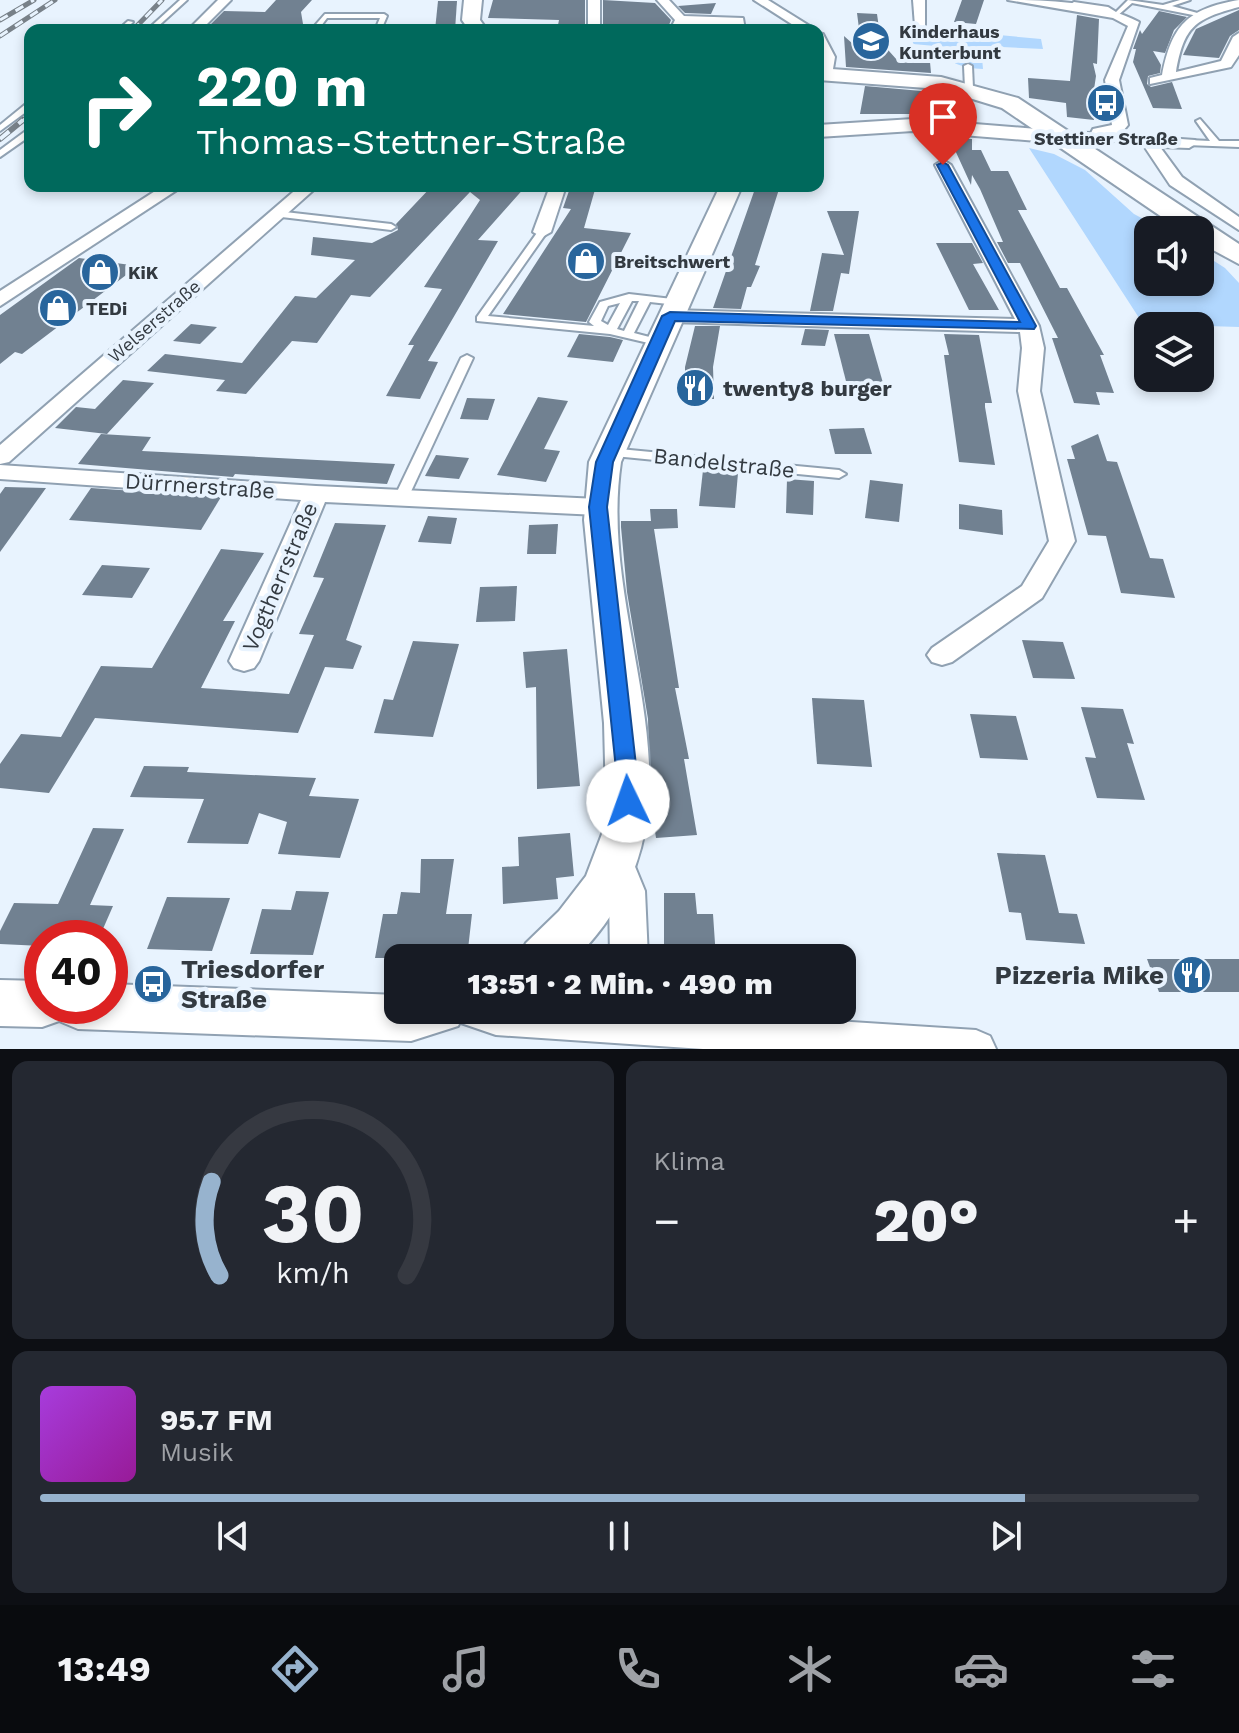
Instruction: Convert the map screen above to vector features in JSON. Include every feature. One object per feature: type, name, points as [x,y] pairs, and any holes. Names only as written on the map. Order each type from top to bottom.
[{"type":"main road","points":[[473,0],[471,20],[474,24]]},
{"type":"main road","points":[[824,75],[909,79],[969,88],[1010,103],[1178,216]]},
{"type":"main road","points":[[1214,240],[1239,256]]},
{"type":"street","points":[[200,24],[225,0]]},
{"type":"street","points":[[594,0],[594,24]]},
{"type":"street","points":[[663,0],[678,24]]},
{"type":"street","points":[[760,0],[800,24]]},
{"type":"street","points":[[919,0],[921,26]]},
{"type":"street","points":[[990,128],[1100,163],[1120,119],[1112,80],[1135,25],[1116,15],[1016,0]]},
{"type":"street","points":[[1168,78],[1175,36],[1198,14],[1239,3]]},
{"type":"street","points":[[694,24],[739,21],[739,24]]},
{"type":"street","points":[[1152,81],[1226,64],[1239,37]]},
{"type":"street","points":[[824,49],[828,57],[824,69]]},
{"type":"street","points":[[990,128],[1011,117],[1010,103]]},
{"type":"street","points":[[824,130],[872,126],[948,126],[1112,136],[1150,143],[1189,143]]},
{"type":"street","points":[[1150,143],[1176,181],[1239,225]]},
{"type":"street","points":[[942,655],[1032,592],[1062,541],[1029,391],[1033,348],[1029,326],[943,165]]},
{"type":"street","points":[[0,300],[166,192]]},
{"type":"street","name":"Welserstraße","points":[[0,457],[303,192]]},
{"type":"street","points":[[542,232],[556,192]]},
{"type":"street","points":[[559,944],[578,927],[617,862],[626,835],[628,801],[598,507],[609,452],[728,192]]},
{"type":"street","points":[[673,309],[1029,326]]},
{"type":"street","name":"Dürrnerstraße","points":[[0,472],[316,494],[598,507]]},
{"type":"street","name":"Vogtherrstraße","points":[[244,661],[316,494]]},
{"type":"street","points":[[617,862],[627,891],[629,944]]},
{"type":"street","points":[[0,1003],[24,1004]]},
{"type":"street","points":[[128,1008],[384,1018]]},
{"type":"street","points":[[574,1024],[976,1049]]},
{"type":"lane","points":[[157,24],[184,0]]},
{"type":"lane","points":[[1116,15],[1132,0],[1198,14]]},
{"type":"lane","points":[[1163,7],[1187,0]]},
{"type":"lane","points":[[319,24],[325,16],[384,16],[381,24]]},
{"type":"lane","points":[[968,66],[969,88]]},
{"type":"lane","points":[[0,129],[24,110]]},
{"type":"lane","points":[[1200,121],[1217,144]]},
{"type":"lane","points":[[0,154],[24,136]]},
{"type":"lane","points":[[1189,143],[1239,144]]},
{"type":"lane","points":[[276,214],[391,227]]},
{"type":"lane","points":[[542,232],[481,319],[629,333],[657,342]]},
{"type":"lane","points":[[610,331],[595,322],[604,304],[629,297],[646,299],[673,309]]},
{"type":"lane","points":[[610,331],[629,297]]},
{"type":"lane","points":[[629,333],[646,299]]},
{"type":"lane","points":[[401,498],[467,358]]},
{"type":"lane","name":"Bandelstraße","points":[[609,452],[839,474]]},
{"type":"shaded area","points":[[912,27],[1041,39],[1043,49],[981,46],[983,69],[968,67],[956,64],[935,46],[913,44]]},
{"type":"shaded area","points":[[1029,148],[1054,154],[1085,170],[1138,216],[1134,216],[1134,296],[1214,296],[1214,261],[1239,283],[1239,327],[1214,326],[1214,312],[1135,312]]},
{"type":"building","points":[[276,0],[312,0],[301,12],[303,24],[211,24],[224,11],[265,12]]},
{"type":"building","points":[[493,0],[585,0],[585,24],[488,18]]},
{"type":"building","points":[[603,0],[655,3],[671,20],[669,24],[603,24]]},
{"type":"building","points":[[962,0],[984,0],[976,24],[954,22]]},
{"type":"building","points":[[438,1],[457,1],[455,24],[436,24]]},
{"type":"building","points":[[716,3],[711,14],[685,13],[678,6]]},
{"type":"building","points":[[1239,10],[1239,30],[1230,36],[1219,58],[1183,55],[1196,29]]},
{"type":"building","points":[[1159,11],[1187,17],[1174,30],[1165,53],[1153,51],[1161,65],[1160,73],[1148,76],[1147,84],[1151,87],[1172,82],[1182,109],[1153,108],[1133,62],[1136,49],[1133,49],[1140,30],[1142,34]]},
{"type":"building","points":[[857,13],[877,14],[881,42],[897,60],[930,62],[931,73],[846,67],[844,36],[862,52]]},
{"type":"building","points":[[1077,15],[1099,19],[1097,64],[1093,63],[1096,76],[1092,103],[1094,120],[1067,117],[1066,103],[1029,98],[1028,78],[1070,81]]},
{"type":"building","points":[[865,86],[933,92],[973,102],[973,121],[928,114],[860,114]]},
{"type":"building","points":[[949,137],[972,139],[972,150],[981,150],[991,171],[1008,171],[1027,210],[1018,210],[1060,288],[1067,288],[1104,355],[1100,355],[1114,393],[1096,392],[1100,405],[1074,403],[1052,338],[1058,338],[1020,263],[1008,263],[997,242],[1003,242],[980,189],[972,175],[971,185]]},
{"type":"building","points":[[426,192],[470,192],[370,297],[351,295],[317,343],[292,341],[246,394],[216,391],[225,380],[147,371],[165,354],[242,363],[295,296],[316,298],[355,260],[311,255],[313,237],[372,243],[398,230],[396,224]]},
{"type":"building","points":[[470,192],[521,192],[478,240],[498,241],[428,361],[438,362],[420,399],[386,396],[414,345],[408,345],[442,289],[424,287],[480,200]]},
{"type":"building","points":[[569,192],[594,192],[584,228],[631,233],[586,322],[503,314],[571,209],[563,208]]},
{"type":"building","points":[[754,192],[778,192],[755,265],[760,266],[751,287],[747,287],[741,309],[713,308]]},
{"type":"building","points":[[827,211],[859,211],[849,274],[841,273],[833,311],[810,311],[822,253],[844,255]]},
{"type":"building","points":[[936,243],[972,243],[983,263],[973,264],[999,310],[969,310]]},
{"type":"building","points":[[79,258],[138,266],[22,354],[15,352],[0,364],[0,315]]},
{"type":"building","points":[[191,324],[217,327],[200,344],[173,341]]},
{"type":"building","points":[[695,326],[720,326],[713,367],[714,399],[685,398],[685,367]]},
{"type":"building","points":[[805,329],[829,330],[825,346],[801,345]]},
{"type":"building","points":[[579,334],[623,340],[613,362],[567,357]]},
{"type":"building","points":[[834,334],[869,334],[887,397],[850,397]]},
{"type":"building","points":[[944,334],[979,335],[992,403],[985,403],[985,407],[995,465],[959,462],[944,355],[949,355]]},
{"type":"building","points":[[123,380],[154,383],[107,434],[55,428],[76,407],[95,409]]},
{"type":"building","points":[[538,397],[568,401],[544,449],[560,451],[546,482],[497,475]]},
{"type":"building","points":[[467,398],[495,399],[488,420],[460,419]]},
{"type":"building","points":[[864,428],[872,454],[835,454],[829,429]]},
{"type":"building","points":[[101,434],[151,437],[142,451],[395,464],[387,484],[235,474],[233,477],[78,464]]},
{"type":"building","points":[[1098,434],[1107,461],[1117,462],[1150,558],[1163,559],[1175,598],[1121,593],[1106,536],[1088,535],[1067,459],[1075,459],[1071,446]]},
{"type":"building","points":[[436,455],[469,458],[459,479],[425,476]]},
{"type":"building","points":[[703,470],[738,473],[735,508],[699,506]]},
{"type":"building","points":[[787,479],[814,481],[813,515],[786,513]]},
{"type":"building","points":[[870,480],[903,484],[899,522],[865,518]]},
{"type":"building","points":[[5,487],[46,488],[0,552],[0,494]]},
{"type":"building","points":[[91,488],[221,497],[201,530],[69,520]]},
{"type":"building","points":[[959,504],[1002,510],[1003,535],[959,529]]},
{"type":"building","points":[[650,509],[677,509],[678,528],[654,529],[679,688],[675,688],[689,759],[684,759],[697,835],[656,838],[650,798],[648,719],[627,592],[621,521],[651,521]]},
{"type":"building","points":[[428,516],[457,518],[451,544],[418,542]]},
{"type":"building","points":[[335,523],[386,525],[346,640],[362,646],[353,669],[325,667],[298,733],[95,718],[49,793],[0,788],[0,764],[21,734],[61,737],[101,666],[152,668],[221,549],[264,553],[223,621],[235,621],[201,688],[289,694],[314,635],[299,634],[324,578],[313,577]]},
{"type":"building","points":[[558,524],[556,554],[527,554],[529,525]]},
{"type":"building","points":[[102,565],[150,568],[132,598],[82,595]]},
{"type":"building","points":[[517,586],[515,621],[476,622],[480,587]]},
{"type":"building","points":[[1022,640],[1063,642],[1075,679],[1033,678]]},
{"type":"building","points":[[413,641],[459,644],[433,737],[374,733],[384,699],[393,700]]},
{"type":"building","points":[[567,649],[580,786],[537,789],[536,687],[526,688],[523,652]]},
{"type":"building","points":[[812,698],[864,700],[872,767],[817,764]]},
{"type":"building","points":[[1081,707],[1123,709],[1134,744],[1127,743],[1145,800],[1097,798],[1085,757],[1096,758]]},
{"type":"building","points":[[970,714],[1016,716],[1028,760],[980,758]]},
{"type":"building","points":[[144,766],[189,767],[187,772],[316,778],[309,796],[359,799],[340,858],[278,854],[287,822],[259,813],[248,844],[187,843],[204,799],[130,797]]},
{"type":"building","points":[[93,828],[124,829],[90,905],[113,906],[107,920],[24,920],[24,945],[0,944],[0,931],[14,903],[58,904]]},
{"type":"building","points":[[570,833],[574,876],[556,878],[558,899],[503,904],[502,867],[519,866],[518,837]]},
{"type":"building","points":[[997,853],[1045,855],[1059,913],[1077,914],[1085,944],[1026,940],[1021,913],[1009,912]]},
{"type":"building","points":[[421,859],[454,859],[446,914],[472,914],[469,944],[384,944],[384,958],[375,958],[383,914],[397,914],[401,892],[420,893]]},
{"type":"building","points":[[296,891],[329,892],[313,955],[250,954],[262,909],[291,910]]},
{"type":"building","points":[[664,893],[695,893],[697,914],[713,914],[715,944],[664,944]]},
{"type":"building","points":[[167,897],[230,898],[212,951],[147,949]]},
{"type":"building","points":[[1147,959],[1239,959],[1239,992],[1159,992]]},
{"type":"railway","points":[[0,20],[34,0]]},
{"type":"railway","points":[[0,36],[55,0]]},
{"type":"railway","points":[[139,24],[162,0]]},
{"type":"railway","points":[[0,139],[23,120]]},
{"type":"place","name":"Kinderhaus Kunterbunt","points":[[871,41]]},
{"type":"place","name":"Stettiner Straße","points":[[1106,103]]},
{"type":"place","name":"Breitschwert","points":[[586,261]]},
{"type":"place","name":"KiK","points":[[100,272]]},
{"type":"place","name":"TEDi","points":[[58,308]]},
{"type":"place","name":"twenty8 burger","points":[[695,388]]},
{"type":"place","name":"Pizzeria Mike","points":[[1192,975]]},
{"type":"place","name":"Triesdorfer Straße","points":[[153,984]]},
{"type":"route","points":[[628,801],[598,507],[605,462],[670,316],[1029,326],[943,165]]}]
